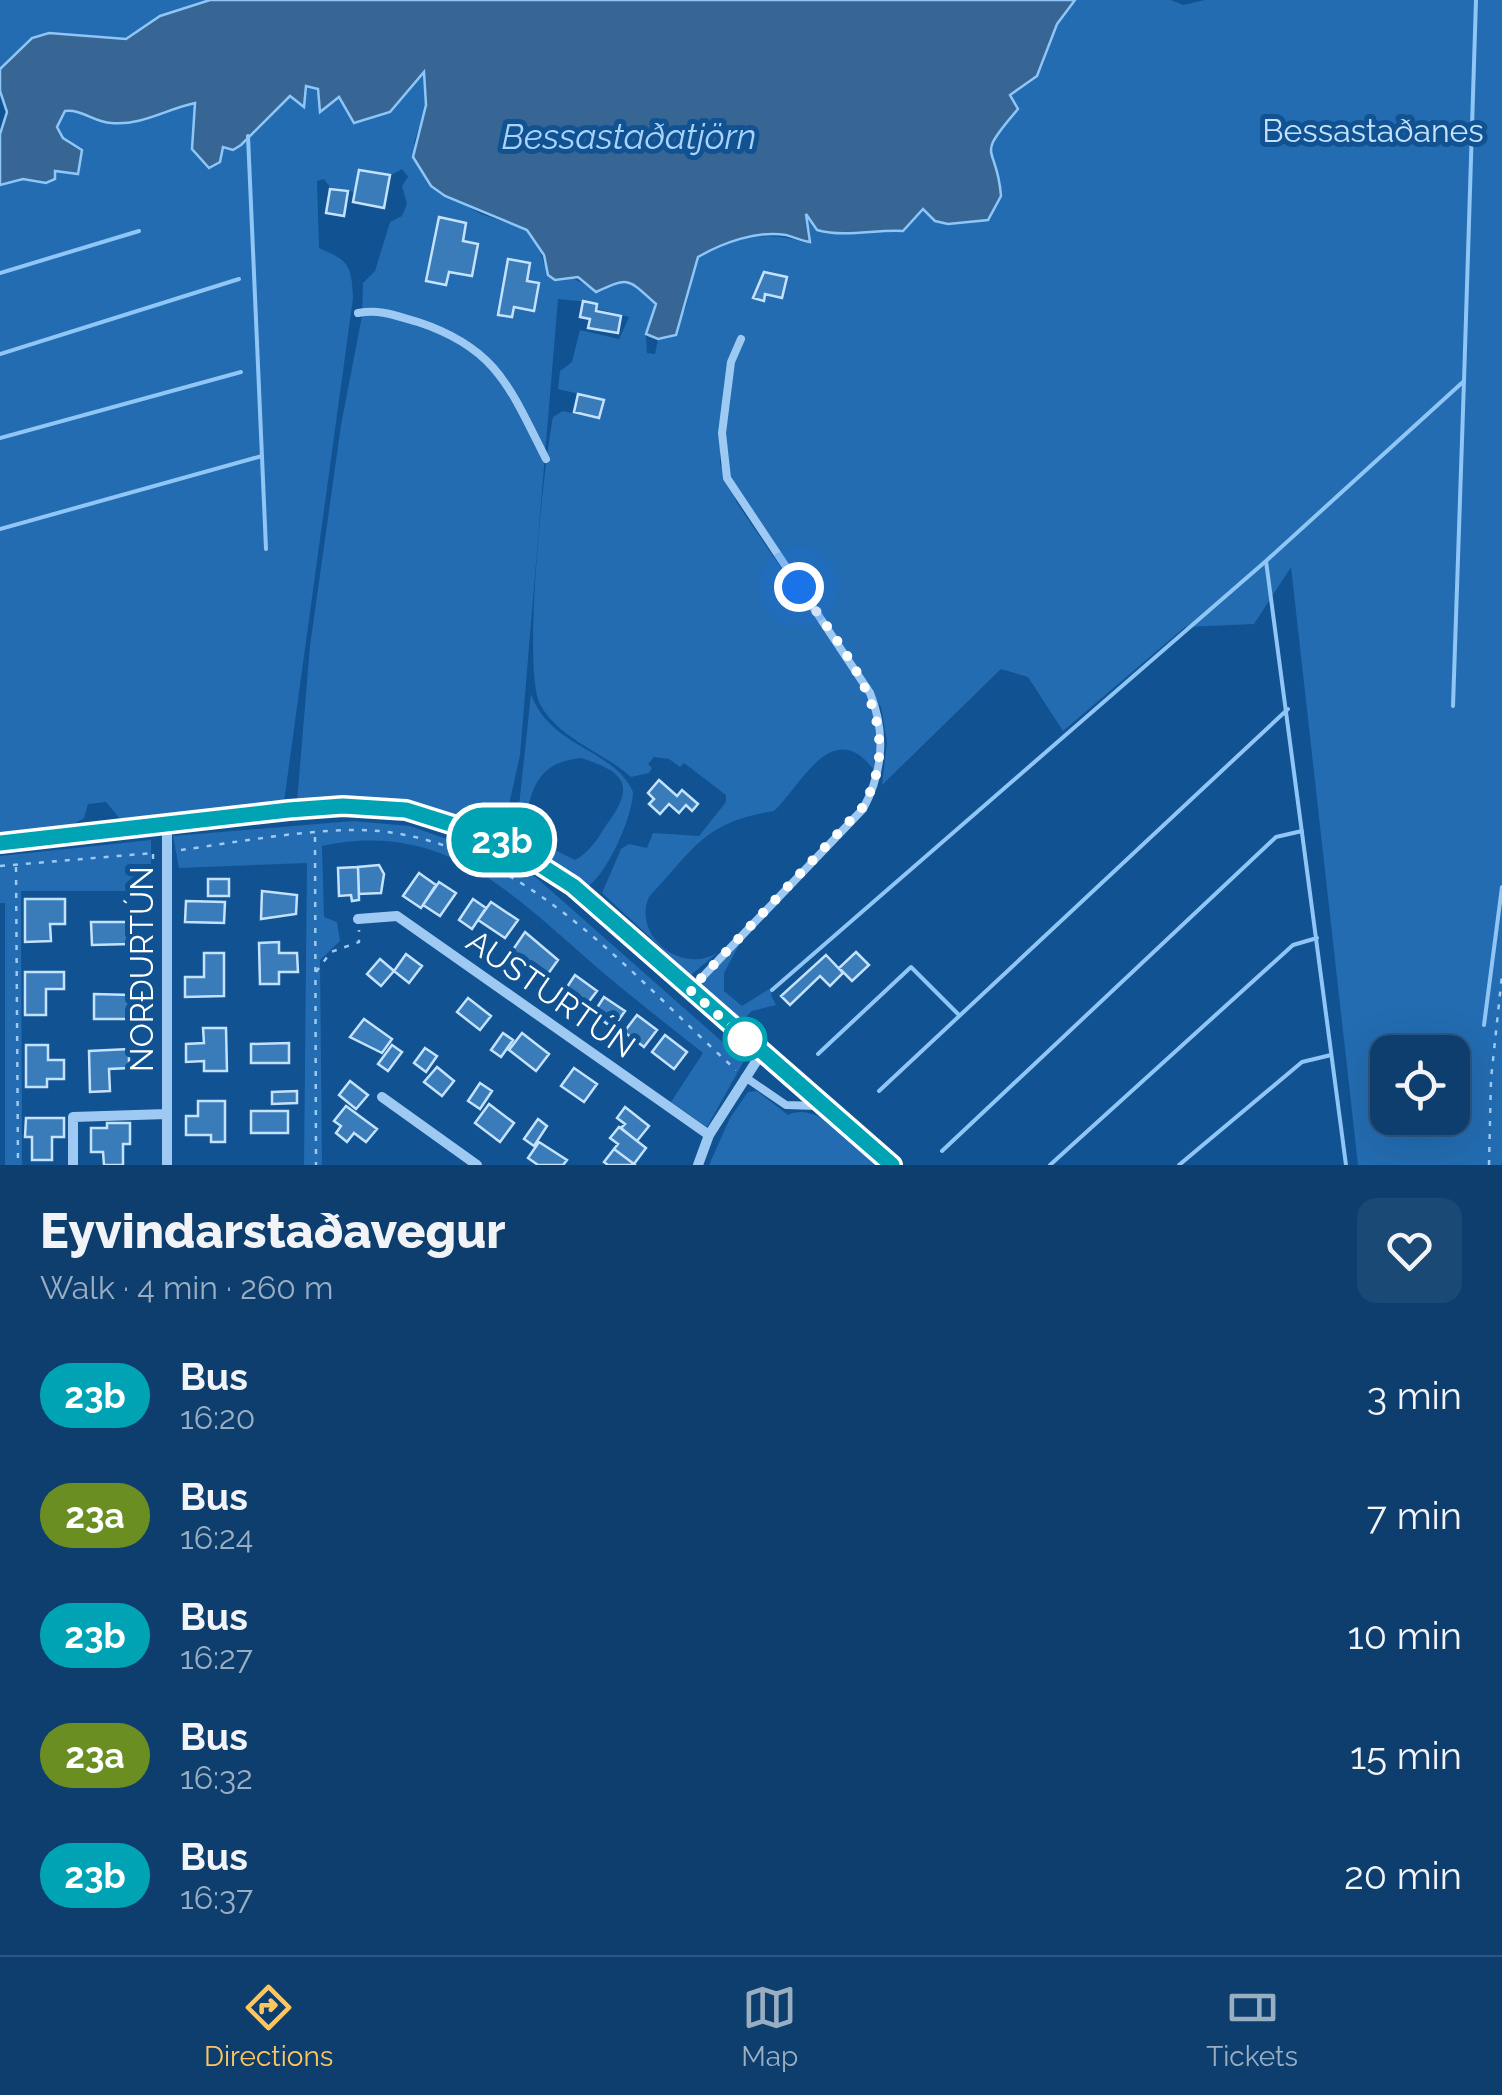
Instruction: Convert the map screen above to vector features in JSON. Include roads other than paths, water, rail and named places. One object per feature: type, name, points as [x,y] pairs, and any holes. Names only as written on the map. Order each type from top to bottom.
[{"type":"street","points":[[0,843],[343,806],[406,810],[457,823],[519,849],[573,886],[892,1165]]},
{"type":"street","name":"NORÐURTÚN","points":[[167,825],[167,1165]]},
{"type":"street","name":"AUSTURTÚN","points":[[358,919],[397,916],[709,1135]]},
{"type":"street","points":[[698,1165],[709,1135],[761,1054]]},
{"type":"street","points":[[382,1096],[477,1165]]},
{"type":"street","name":"NORÐURTÚN","points":[[74,1165],[73,1116],[167,1114]]},
{"type":"lane","points":[[358,313],[391,312],[455,334],[483,353],[519,406],[546,458]]},
{"type":"lane","points":[[690,990],[862,808],[872,792],[881,746],[881,724],[870,693],[726,478],[722,456],[724,416],[731,362],[741,338]]},
{"type":"lane","points":[[745,1077],[786,1105],[822,1106]]},
{"type":"water","name":"Bessastaðatjörn","points":[[210,0],[1075,0],[1057,24],[1037,76],[1010,95],[1018,109],[992,145],[1001,196],[988,220],[948,224],[935,221],[923,209],[903,231],[839,233],[817,230],[806,214],[810,242],[763,234],[698,257],[676,335],[658,339],[646,334],[656,304],[634,285],[623,282],[596,292],[578,277],[555,280],[548,275],[544,255],[527,230],[445,196],[431,186],[413,157],[426,105],[424,72],[390,112],[354,123],[339,97],[320,112],[318,89],[306,86],[304,107],[290,96],[241,145],[233,150],[223,147],[220,162],[209,168],[192,149],[195,103],[122,123],[65,111],[57,127],[63,138],[82,150],[78,174],[55,171],[55,179],[46,183],[23,179],[0,185],[0,134],[7,112],[0,91],[0,69],[32,38],[49,33],[126,39],[160,16]]},
{"type":"waterway","points":[[1346,1165],[1266,561],[1464,381],[1476,0]]},
{"type":"waterway","points":[[248,136],[266,549]]},
{"type":"waterway","points":[[0,273],[139,231]]},
{"type":"waterway","points":[[0,354],[239,279]]},
{"type":"waterway","points":[[0,438],[241,372]]},
{"type":"waterway","points":[[1453,706],[1464,381]]},
{"type":"waterway","points":[[0,529],[262,456]]},
{"type":"waterway","points":[[772,990],[1266,561]]},
{"type":"waterway","points":[[879,1091],[1288,709]]},
{"type":"waterway","points":[[942,1151],[1276,837],[1302,831]]},
{"type":"waterway","points":[[1484,1025],[1502,887]]},
{"type":"waterway","points":[[1050,1165],[1293,945],[1317,938]]},
{"type":"waterway","points":[[818,1054],[911,967],[959,1015]]},
{"type":"waterway","points":[[1179,1165],[1302,1062],[1331,1055]]},
{"type":"park label","name":"Bessastaðanes","points":[[1373,131]]}]
